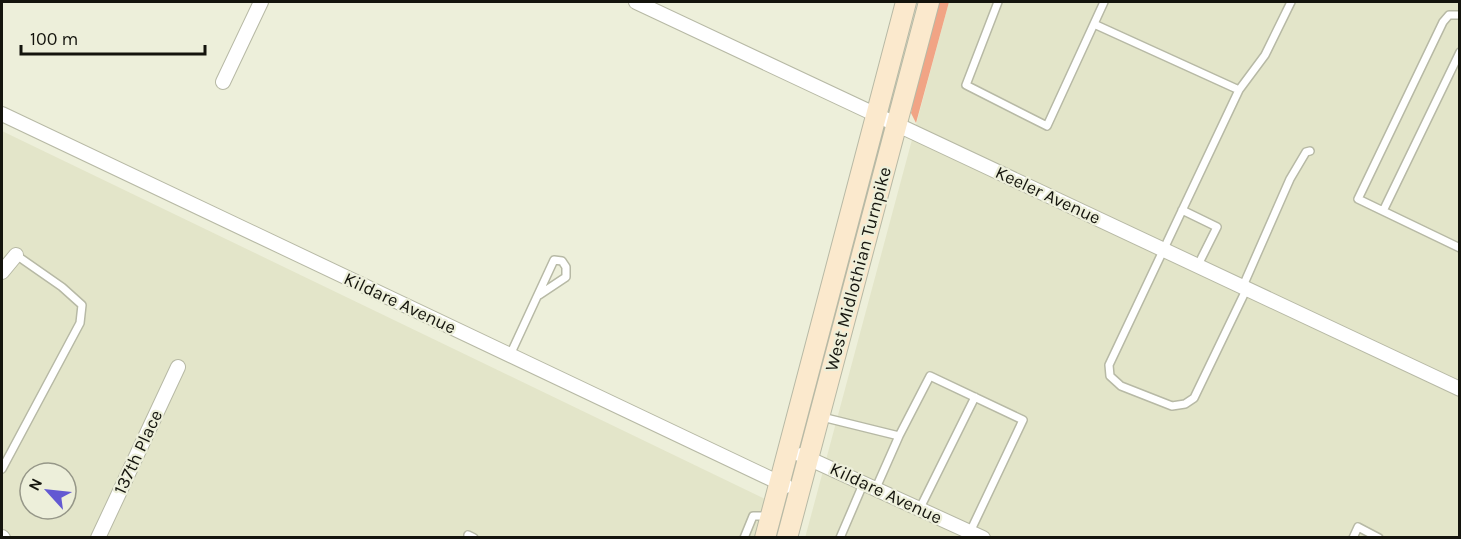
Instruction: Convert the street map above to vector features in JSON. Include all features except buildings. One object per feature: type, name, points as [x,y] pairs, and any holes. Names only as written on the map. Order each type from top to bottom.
[{"type":"main road","name":"West Midlothian Turnpike","points":[[765,537],[906,2]]},
{"type":"main road","name":"West Midlothian Turnpike","points":[[787,537],[929,2]]},
{"type":"street","points":[[223,82],[261,2]]},
{"type":"street","name":"Keeler Avenue","points":[[636,2],[1460,389]]},
{"type":"street","name":"Kildare Avenue","points":[[2,114],[799,492]]},
{"type":"street","points":[[2,272],[16,255]]},
{"type":"street","name":"137th Place","points":[[98,537],[178,367]]},
{"type":"street","name":"Kildare Avenue","points":[[788,449],[976,535]]},
{"type":"lane","points":[[999,2],[966,85],[1047,126],[1104,2]]},
{"type":"lane","points":[[1291,2],[1265,55],[1239,90],[1109,365],[1110,376],[1121,386],[1172,406],[1185,404],[1194,398],[1245,287],[1290,180],[1306,152],[1310,151]]},
{"type":"lane","points":[[1460,15],[1449,15],[1443,22],[1358,199],[1460,248]]},
{"type":"lane","points":[[1094,24],[1239,90]]},
{"type":"lane","points":[[1383,211],[1460,52]]},
{"type":"lane","points":[[1182,210],[1217,227],[1198,265]]},
{"type":"lane","points":[[2,469],[80,323],[82,305],[62,287],[16,255]]},
{"type":"lane","points":[[510,355],[554,260],[562,261],[566,267],[566,277],[539,295]]},
{"type":"lane","points":[[840,537],[899,436],[930,376],[1023,420],[976,535]]},
{"type":"lane","points":[[920,508],[975,397]]},
{"type":"lane","points":[[819,416],[899,436]]},
{"type":"lane","points":[[744,537],[753,516],[770,516]]},
{"type":"lane","points":[[1353,537],[1358,528],[1379,537]]},
{"type":"shaded area","points":[[937,2],[949,2],[916,123],[911,113],[913,99]]},
{"type":"shaded area","points":[[949,2],[1459,2],[1459,537],[805,538]]},
{"type":"shaded area","points":[[2,131],[767,500],[757,537],[2,537]]}]
